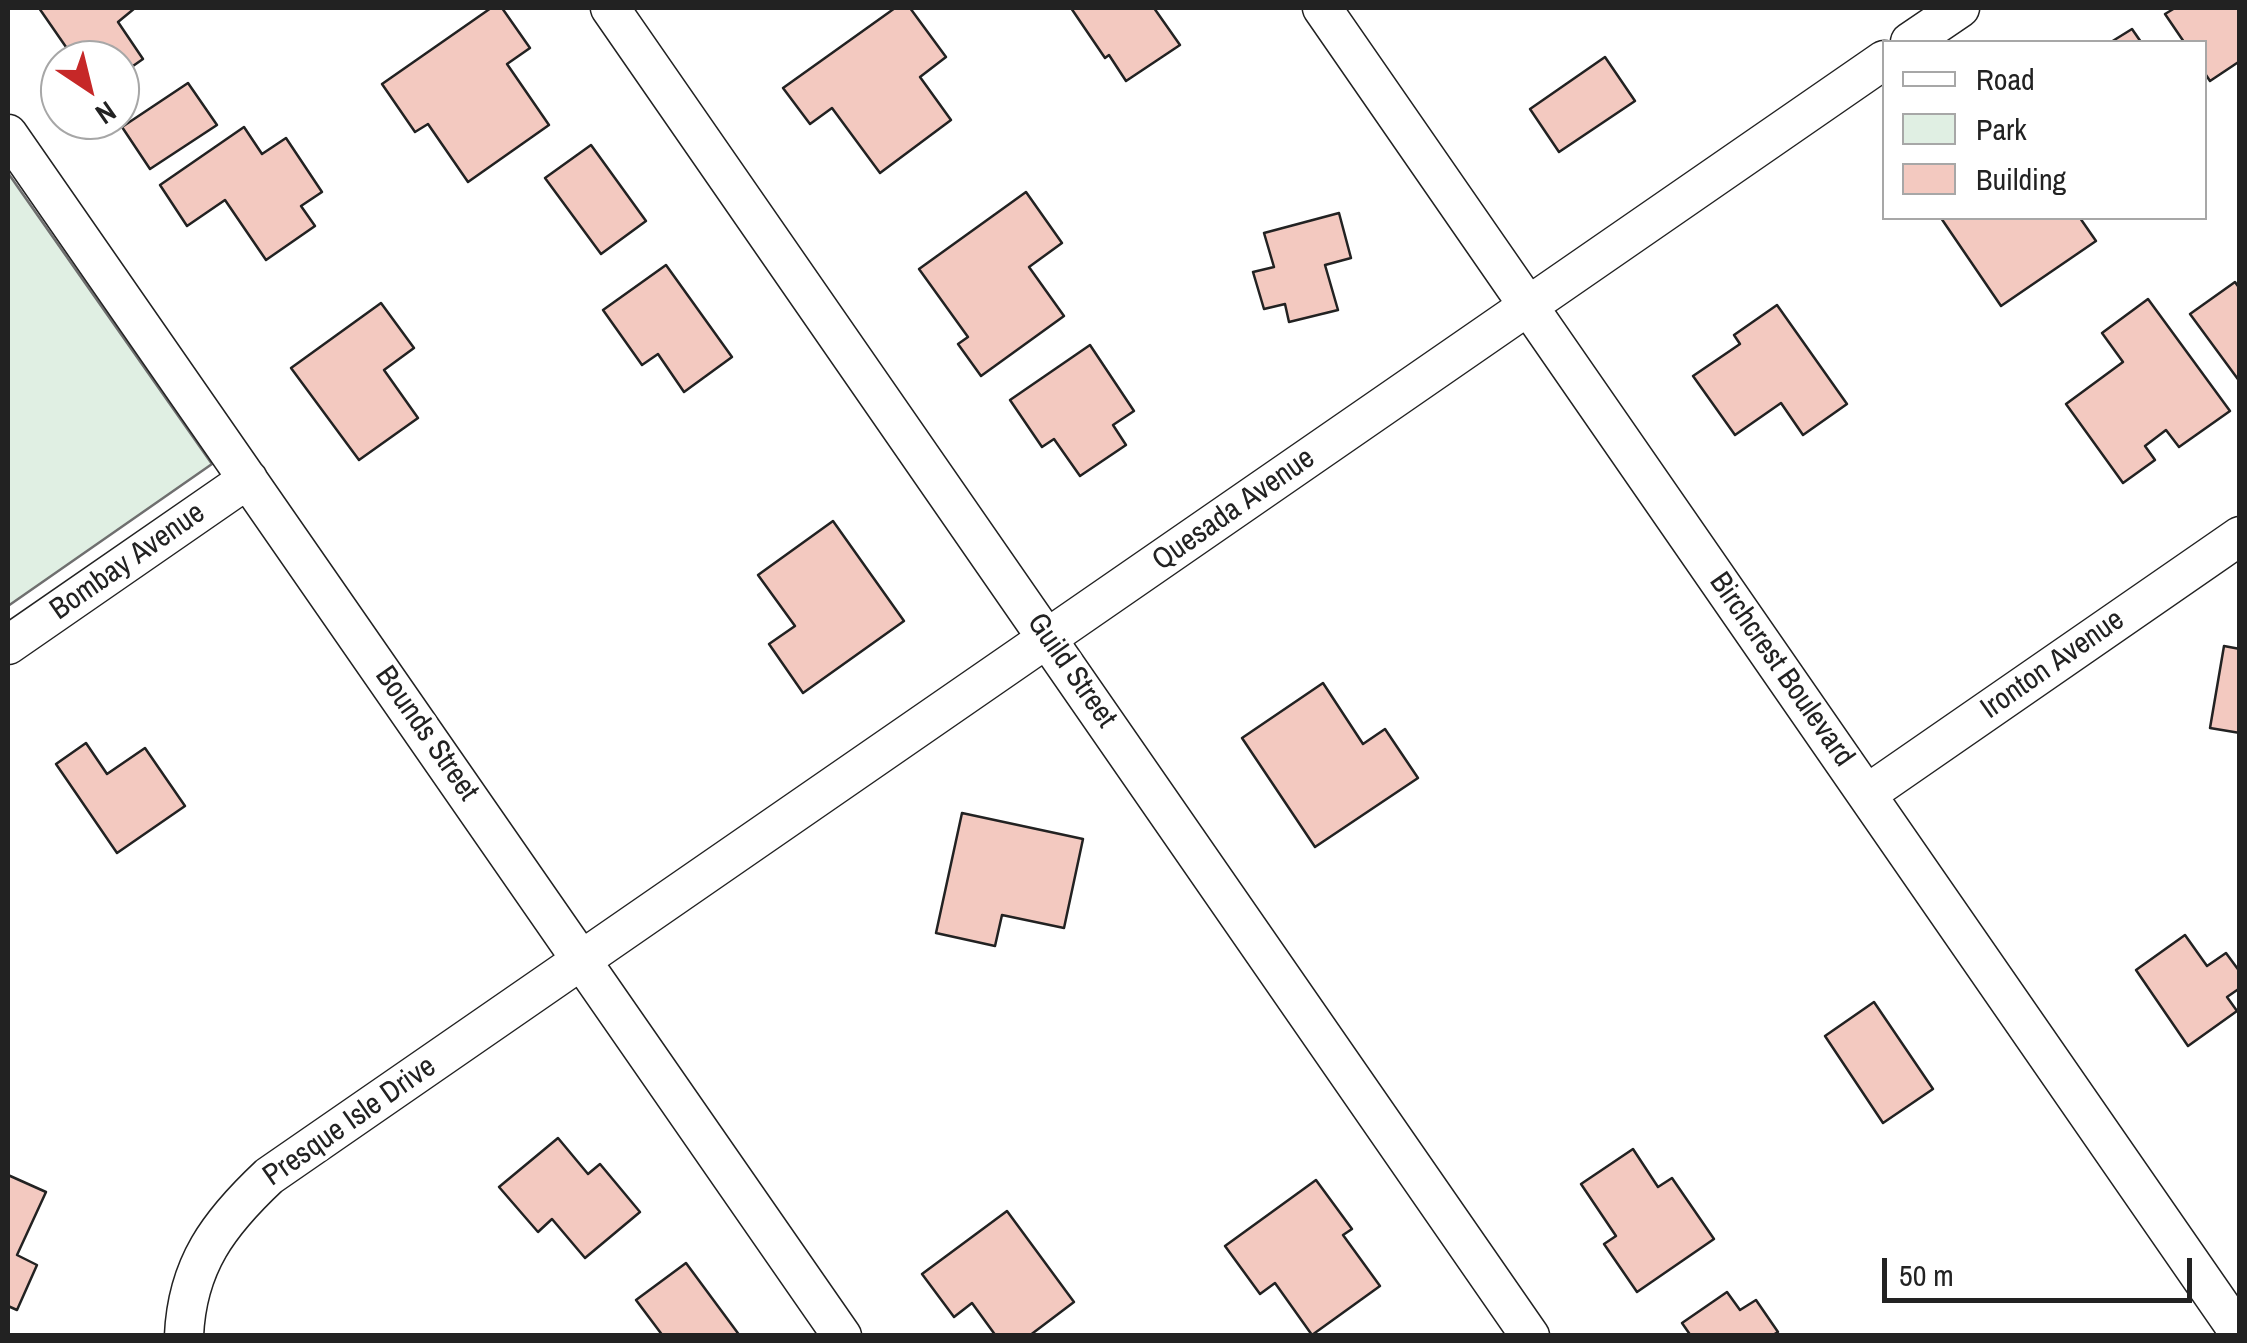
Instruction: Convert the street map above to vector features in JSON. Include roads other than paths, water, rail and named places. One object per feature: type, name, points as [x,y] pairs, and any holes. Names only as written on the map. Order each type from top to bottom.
[{"type":"street","name":"Guild Street","points":[[610,8],[1530,1336]]},
{"type":"street","name":"Birchcrest Boulevard","points":[[1322,8],[2240,1334]]},
{"type":"street","points":[[1913,40],[1960,8]]},
{"type":"street","name":"Quesada Avenue","points":[[583,960],[1882,61]]},
{"type":"street","name":"Bounds Street","points":[[8,134],[842,1336]]},
{"type":"street","name":"Bombay Avenue","points":[[8,645],[248,479]]},
{"type":"street","name":"Ironton Avenue","points":[[1866,794],[2240,536]]},
{"type":"street","name":"Presque Isle Drive","points":[[184,1336],[185,1308],[202,1256],[232,1211],[269,1176],[583,960]]}]
